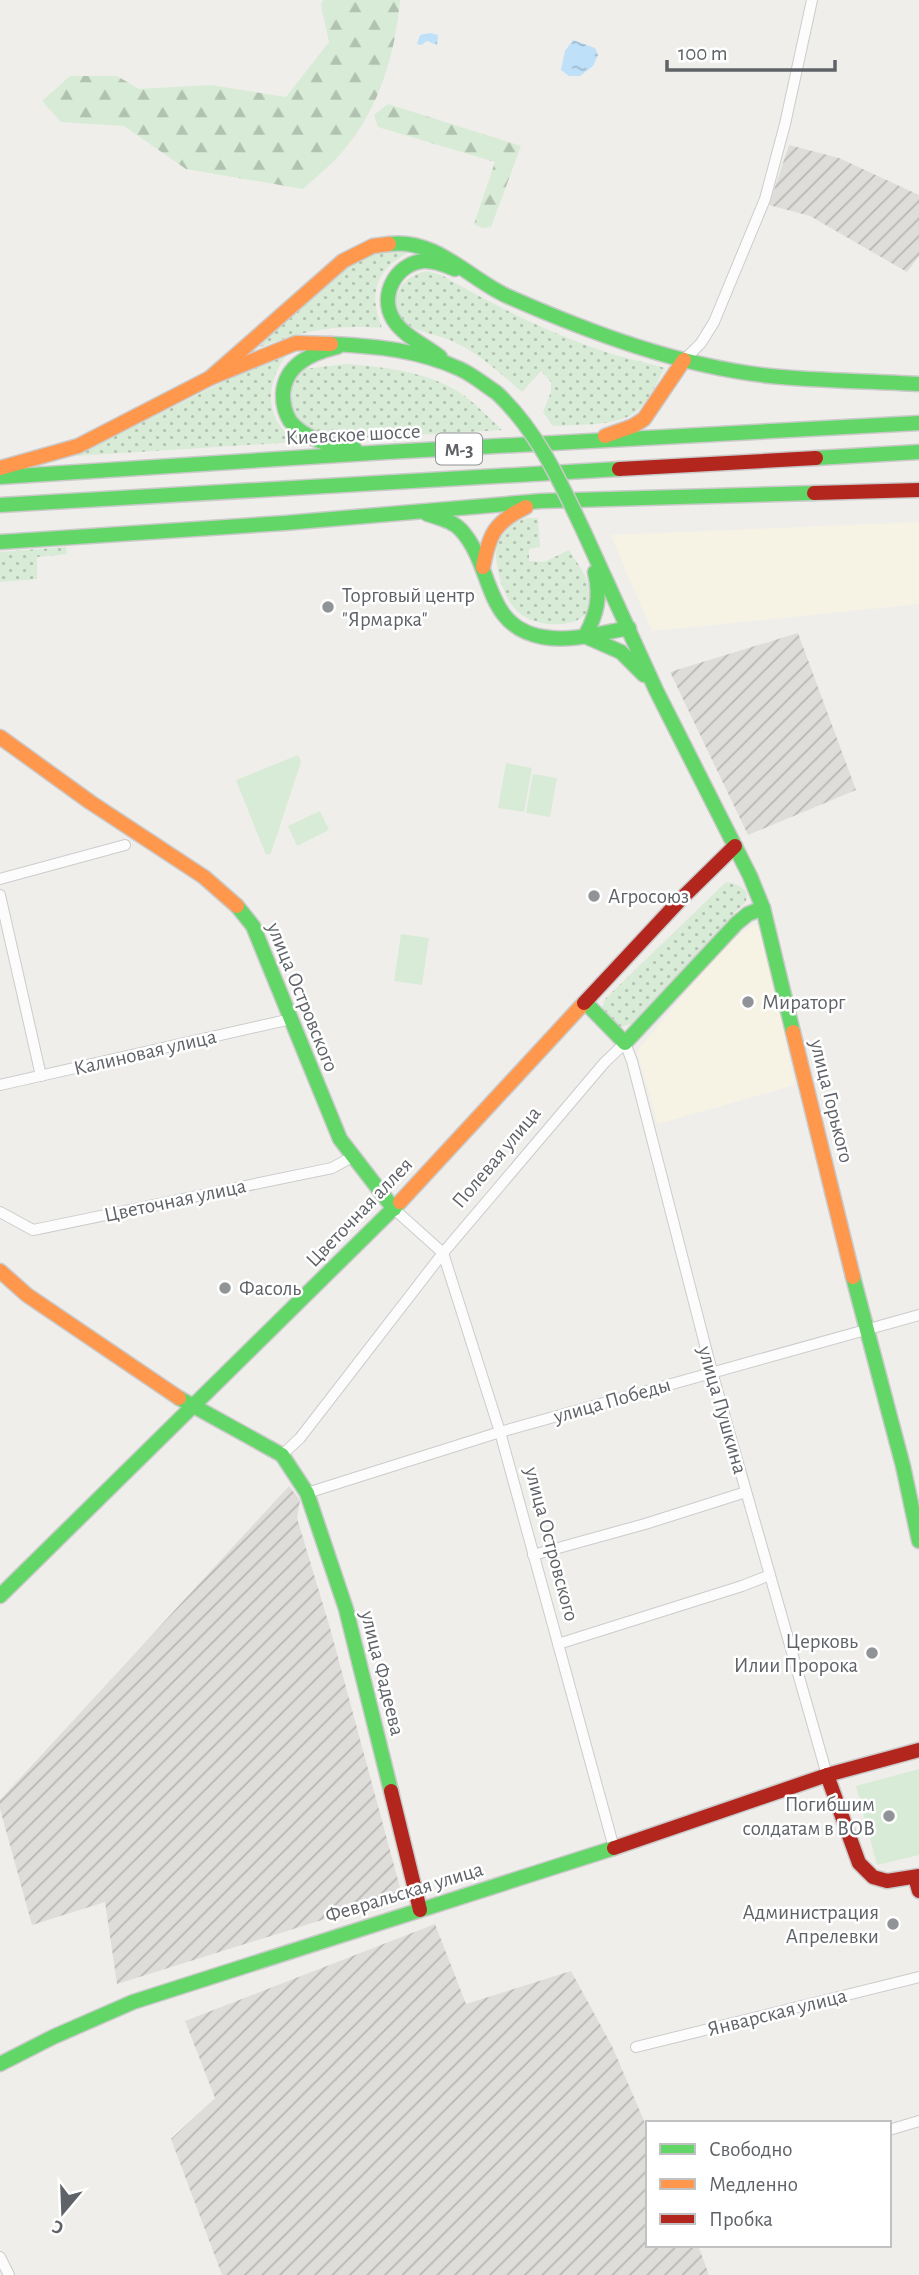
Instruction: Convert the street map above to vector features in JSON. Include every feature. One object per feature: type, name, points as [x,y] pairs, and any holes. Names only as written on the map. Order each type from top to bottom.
[{"type":"main road","points":[[210,378],[343,261],[363,250],[382,244],[403,242],[436,251],[497,291],[571,323],[684,360],[770,376],[919,384]]},
{"type":"main road","points":[[470,275],[438,263],[420,261],[399,273],[388,289],[387,304],[396,324],[447,362],[477,378],[497,393],[535,435],[584,532],[656,690]]},
{"type":"main road","points":[[0,468],[87,442],[210,378],[290,344],[319,342],[403,350],[447,362]]},
{"type":"main road","points":[[352,345],[312,354],[299,361],[288,374],[285,383],[285,409],[290,421],[303,433],[323,443],[350,449],[387,452]]},
{"type":"main road","points":[[587,443],[633,426],[644,419],[684,360]]},
{"type":"main road","name":"Киевское шоссе","points":[[0,477],[387,452],[919,423]]},
{"type":"main road","name":"М-3","points":[[0,505],[919,452]]},
{"type":"main road","points":[[0,542],[541,501],[919,490]]},
{"type":"main road","points":[[483,567],[493,529],[510,514],[541,501]]},
{"type":"main road","points":[[422,512],[443,519],[460,529],[483,567],[495,602],[513,626],[531,635],[545,638],[584,636],[629,628]]},
{"type":"main road","points":[[584,532],[600,599],[598,610],[584,636]]},
{"type":"main road","points":[[584,636],[610,645],[628,657],[656,690]]},
{"type":"main road","name":"улица Горького","points":[[656,690],[764,908],[852,1274],[903,1466],[919,1541]]},
{"type":"main road","name":"улица Островского","points":[[0,737],[94,805],[211,883],[243,911],[253,926],[328,1112],[352,1157],[394,1209]]},
{"type":"main road","name":"Цветочная аллея","points":[[0,1595],[394,1209],[681,899],[735,846]]},
{"type":"main road","name":"Полевая улица","points":[[625,1043],[737,923],[748,914],[764,908]]},
{"type":"main road","points":[[585,1003],[625,1043]]},
{"type":"main road","points":[[0,1271],[27,1295],[192,1407],[282,1455]]},
{"type":"main road","name":"улица Фадеева","points":[[282,1455],[307,1493],[346,1609],[420,1910]]},
{"type":"main road","name":"Февральская улица","points":[[0,2064],[133,2002],[614,1848],[827,1775],[919,1750]]},
{"type":"main road","points":[[827,1775],[859,1863],[873,1877],[887,1881],[918,1881]]},
{"type":"street","points":[[684,360],[701,344],[714,322],[765,199],[785,124],[812,0]]},
{"type":"street","points":[[0,879],[125,845]]},
{"type":"street","points":[[0,895],[41,1076]]},
{"type":"street","name":"Калиновая улица","points":[[0,1085],[291,1019]]},
{"type":"street","name":"Полевая улица","points":[[282,1455],[300,1438],[443,1253],[605,1062],[625,1043]]},
{"type":"street","name":"улица Пушкина","points":[[625,1043],[632,1061],[712,1372],[827,1775]]},
{"type":"street","name":"Цветочная улица","points":[[0,1212],[33,1230],[332,1168],[352,1157]]},
{"type":"street","points":[[394,1209],[443,1253]]},
{"type":"street","name":"улица Островского","points":[[443,1253],[500,1432],[614,1848]]},
{"type":"street","name":"улица Победы","points":[[307,1493],[500,1432],[919,1315]]},
{"type":"street","points":[[533,1555],[746,1492]]},
{"type":"street","points":[[558,1644],[743,1586],[770,1575]]},
{"type":"street","name":"Январская улица","points":[[636,2047],[919,1977]]},
{"type":"street","points":[[891,2129],[919,2121]]},
{"type":"street","points":[[0,2257],[9,2275]]},
{"type":"shaded area","points":[[789,145],[839,158],[919,195],[919,256],[907,272],[810,216],[769,205]]},
{"type":"shaded area","points":[[919,522],[919,604],[652,631],[611,535]]},
{"type":"shaded area","points":[[798,633],[856,790],[748,835],[670,672]]},
{"type":"shaded area","points":[[754,924],[763,930],[795,1085],[658,1124],[637,1051],[725,945]]},
{"type":"shaded area","points":[[289,1486],[300,1500],[297,1518],[330,1628],[402,1895],[117,1984],[105,1902],[32,1925],[0,1809],[0,1800]]},
{"type":"shaded area","points":[[435,1924],[466,2004],[571,1971],[612,2046],[646,2125],[646,2247],[699,2247],[709,2275],[222,2275],[171,2139],[215,2098],[185,2021]]},
{"type":"green space","points":[[323,0],[400,0],[394,41],[376,99],[356,135],[303,189],[186,169],[124,126],[61,122],[42,101],[70,76],[117,76],[139,89],[211,85],[286,97],[329,42],[321,5]]},
{"type":"green space","points":[[388,104],[521,146],[491,227],[482,228],[474,224],[495,162],[378,127],[374,115]]},
{"type":"green space","points":[[413,250],[391,264],[379,281],[376,302],[382,328],[318,330],[257,348],[345,268],[379,252]]},
{"type":"green space","points":[[427,271],[441,275],[500,307],[561,335],[665,368],[646,400],[630,415],[598,424],[553,426],[543,412],[551,392],[551,382],[541,371],[522,392],[471,351],[406,323],[396,307],[396,298],[410,278]]},
{"type":"green space","points":[[287,354],[274,377],[271,401],[278,423],[297,442],[75,456],[243,372]]},
{"type":"green space","points":[[346,364],[408,372],[439,382],[466,397],[502,430],[340,439],[325,436],[300,424],[292,412],[292,388],[298,372]]},
{"type":"green space","points":[[527,518],[538,518],[540,547],[529,549],[529,561],[544,562],[569,550],[590,586],[591,605],[586,614],[578,620],[555,624],[531,620],[516,610],[503,589],[496,557],[498,544],[505,532]]},
{"type":"green space","points":[[66,547],[67,554],[37,557],[37,579],[0,582],[0,552]]},
{"type":"green space","points":[[298,755],[301,762],[271,853],[266,855],[236,780]]},
{"type":"green space","points":[[506,763],[532,768],[524,812],[498,808]]},
{"type":"green space","points":[[533,774],[557,778],[550,817],[526,813]]},
{"type":"green space","points":[[320,811],[329,830],[297,846],[288,826]]},
{"type":"green space","points":[[726,882],[743,888],[747,893],[746,901],[634,1023],[621,1027],[610,1019],[602,1008],[605,999]]},
{"type":"green space","points":[[401,934],[429,938],[422,985],[394,981]]},
{"type":"green space","points":[[919,1769],[919,1855],[877,1865],[856,1786]]},
{"type":"water","points":[[420,35],[438,35],[437,45],[427,41],[421,45],[417,44]]},
{"type":"water","points":[[573,40],[595,48],[598,55],[593,66],[580,76],[569,76],[561,70],[565,51]]},
{"type":"traffic: fast","points":[[389,244],[422,247],[451,261],[507,296],[603,335],[669,356],[770,376],[919,384]]},
{"type":"traffic: fast","points":[[440,357],[397,325],[389,310],[389,291],[398,274],[413,263],[431,261],[455,269]]},
{"type":"traffic: fast","points":[[331,344],[381,348],[429,357],[465,371],[497,393]]},
{"type":"traffic: fast","points":[[337,347],[309,357],[294,368],[285,384],[284,404],[290,421],[303,433],[328,444],[355,449]]},
{"type":"traffic: fast","points":[[497,393],[512,408],[536,441],[557,476],[584,532]]},
{"type":"traffic: fast","points":[[0,477],[387,452],[919,423]]},
{"type":"traffic: fast","points":[[816,458],[919,452]]},
{"type":"traffic: fast","points":[[0,505],[619,469]]},
{"type":"traffic: fast","points":[[0,542],[285,523],[541,501],[814,493]]},
{"type":"traffic: fast","points":[[427,514],[450,522],[461,530],[472,545],[499,608],[510,621],[524,631],[543,637],[564,638],[629,628]]},
{"type":"traffic: fast","points":[[584,532],[656,690],[750,876],[763,908],[793,1032]]},
{"type":"traffic: fast","points":[[585,636],[597,605],[595,572]]},
{"type":"traffic: fast","points":[[587,637],[621,652],[644,675]]},
{"type":"traffic: fast","points":[[237,906],[253,926],[340,1139],[394,1209]]},
{"type":"traffic: fast","points":[[585,1002],[625,1043],[737,923],[748,914],[763,908]]},
{"type":"traffic: fast","points":[[0,1596],[400,1202]]},
{"type":"traffic: fast","points":[[853,1277],[903,1466],[919,1541]]},
{"type":"traffic: fast","points":[[179,1398],[282,1455],[307,1493],[346,1609],[391,1791]]},
{"type":"traffic: fast","points":[[0,2064],[133,2002],[614,1848]]},
{"type":"traffic: slow","points":[[210,378],[343,261],[373,246],[389,244]]},
{"type":"traffic: slow","points":[[0,468],[78,446],[210,378],[296,343],[331,344]]},
{"type":"traffic: slow","points":[[605,436],[644,419],[684,360]]},
{"type":"traffic: slow","points":[[483,567],[495,530],[507,518],[526,507]]},
{"type":"traffic: slow","points":[[0,737],[90,802],[204,877],[237,906]]},
{"type":"traffic: slow","points":[[400,1202],[584,1003]]},
{"type":"traffic: slow","points":[[793,1032],[853,1277]]},
{"type":"traffic: slow","points":[[0,1271],[27,1295],[179,1398]]},
{"type":"traffic: jam","points":[[619,469],[816,458]]},
{"type":"traffic: jam","points":[[814,493],[919,490]]},
{"type":"traffic: jam","points":[[584,1003],[681,899],[735,846]]},
{"type":"traffic: jam","points":[[614,1848],[827,1775],[919,1750]]},
{"type":"traffic: jam","points":[[827,1775],[859,1863],[873,1877],[887,1881],[919,1876]]},
{"type":"traffic: jam","points":[[391,1791],[420,1910]]},
{"type":"traffic: jam","points":[[915,1877],[919,1891]]},
{"type":"place","name":"Торговый центр \"Ярмарка\"","points":[[328,607]]},
{"type":"place","name":"Агросоюз","points":[[594,896]]},
{"type":"place","name":"Мираторг","points":[[748,1002]]},
{"type":"place","name":"Фасоль","points":[[225,1288]]},
{"type":"place","name":"Церковь Илии Пророка","points":[[872,1653]]},
{"type":"place","name":"Погибшим солдатам в ВОВ","points":[[889,1816]]},
{"type":"place","name":"Администрация Апрелевки","points":[[893,1924]]}]
